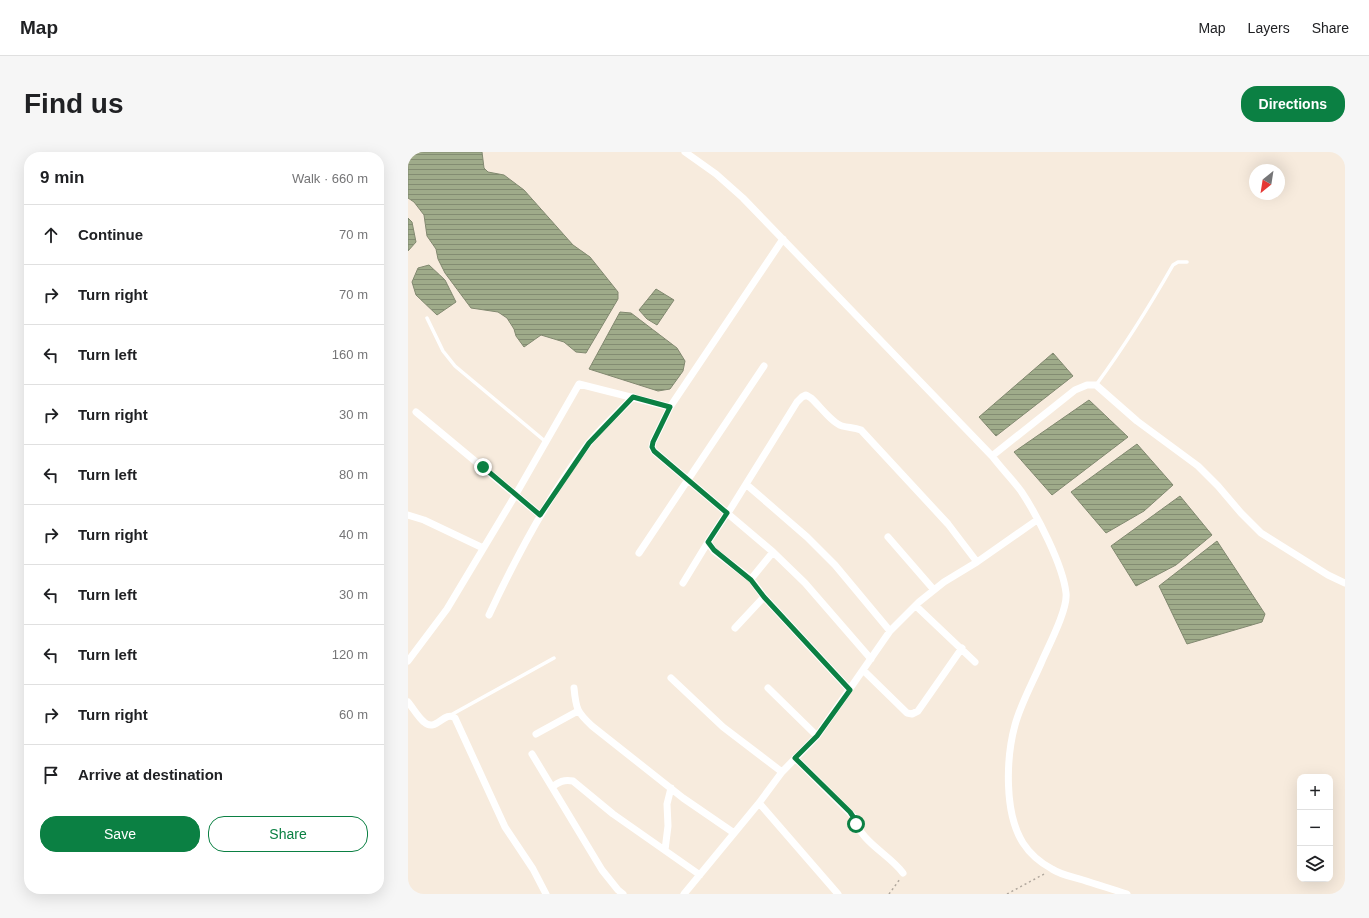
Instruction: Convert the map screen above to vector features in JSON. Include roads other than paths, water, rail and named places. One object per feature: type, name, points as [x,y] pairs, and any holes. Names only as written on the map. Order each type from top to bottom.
[{"type":"street","points":[[685,152],[716,174],[743,198],[992,456],[1021,491],[1050,543],[1062,574],[1067,594],[1062,615],[1021,707],[1010,746],[1010,805],[1016,828],[1023,844],[1037,858],[1053,870],[1127,894]]},
{"type":"street","points":[[783,239],[670,407],[652,447],[654,451],[773,552],[805,583],[871,659]]},
{"type":"street","points":[[639,553],[764,366]]},
{"type":"street","points":[[408,661],[447,609],[516,494],[579,384],[670,407]]},
{"type":"street","points":[[992,456],[1074,390],[1087,385],[1096,386],[1137,421],[1198,466],[1261,533],[1328,575],[1345,583]]},
{"type":"street","points":[[683,583],[708,542],[747,485],[797,402],[802,397],[806,396],[811,398],[836,423],[841,426],[856,427],[861,430],[948,524],[977,562]]},
{"type":"street","points":[[489,615],[513,563],[540,515],[589,443],[633,397]]},
{"type":"street","points":[[416,412],[540,515]]},
{"type":"street","points":[[747,485],[808,537],[834,565],[890,632]]},
{"type":"street","points":[[408,515],[424,520],[483,548]]},
{"type":"street","points":[[684,894],[759,803],[782,772],[817,736],[890,632],[916,606],[944,582],[977,562],[1037,520]]},
{"type":"street","points":[[888,537],[934,590]]},
{"type":"street","points":[[708,542],[714,550],[751,580],[764,597],[850,690]]},
{"type":"street","points":[[751,580],[773,552]]},
{"type":"street","points":[[735,628],[764,597]]},
{"type":"street","points":[[916,606],[962,648],[975,662]]},
{"type":"street","points":[[863,670],[907,713],[912,714],[918,711],[962,648]]},
{"type":"street","points":[[670,678],[723,727],[782,772]]},
{"type":"street","points":[[574,688],[575,707],[581,716],[592,726],[670,788],[734,833]]},
{"type":"street","points":[[768,688],[817,736]]},
{"type":"street","points":[[408,702],[424,723],[434,726],[448,716],[455,718],[506,827],[533,868],[546,894]]},
{"type":"street","points":[[536,734],[578,711]]},
{"type":"street","points":[[532,754],[602,870],[623,894]]},
{"type":"street","points":[[795,758],[854,818],[856,824],[869,841],[903,873]]},
{"type":"street","points":[[552,787],[561,781],[573,781],[613,814],[700,875]]},
{"type":"street","points":[[665,850],[668,826],[667,804],[670,788]]},
{"type":"street","points":[[759,803],[838,894]]},
{"type":"lane","points":[[1096,386],[1118,355],[1173,265],[1178,262],[1187,262]]},
{"type":"lane","points":[[428,318],[443,351],[455,366],[546,442]]},
{"type":"lane","points":[[448,716],[554,658]]}]
